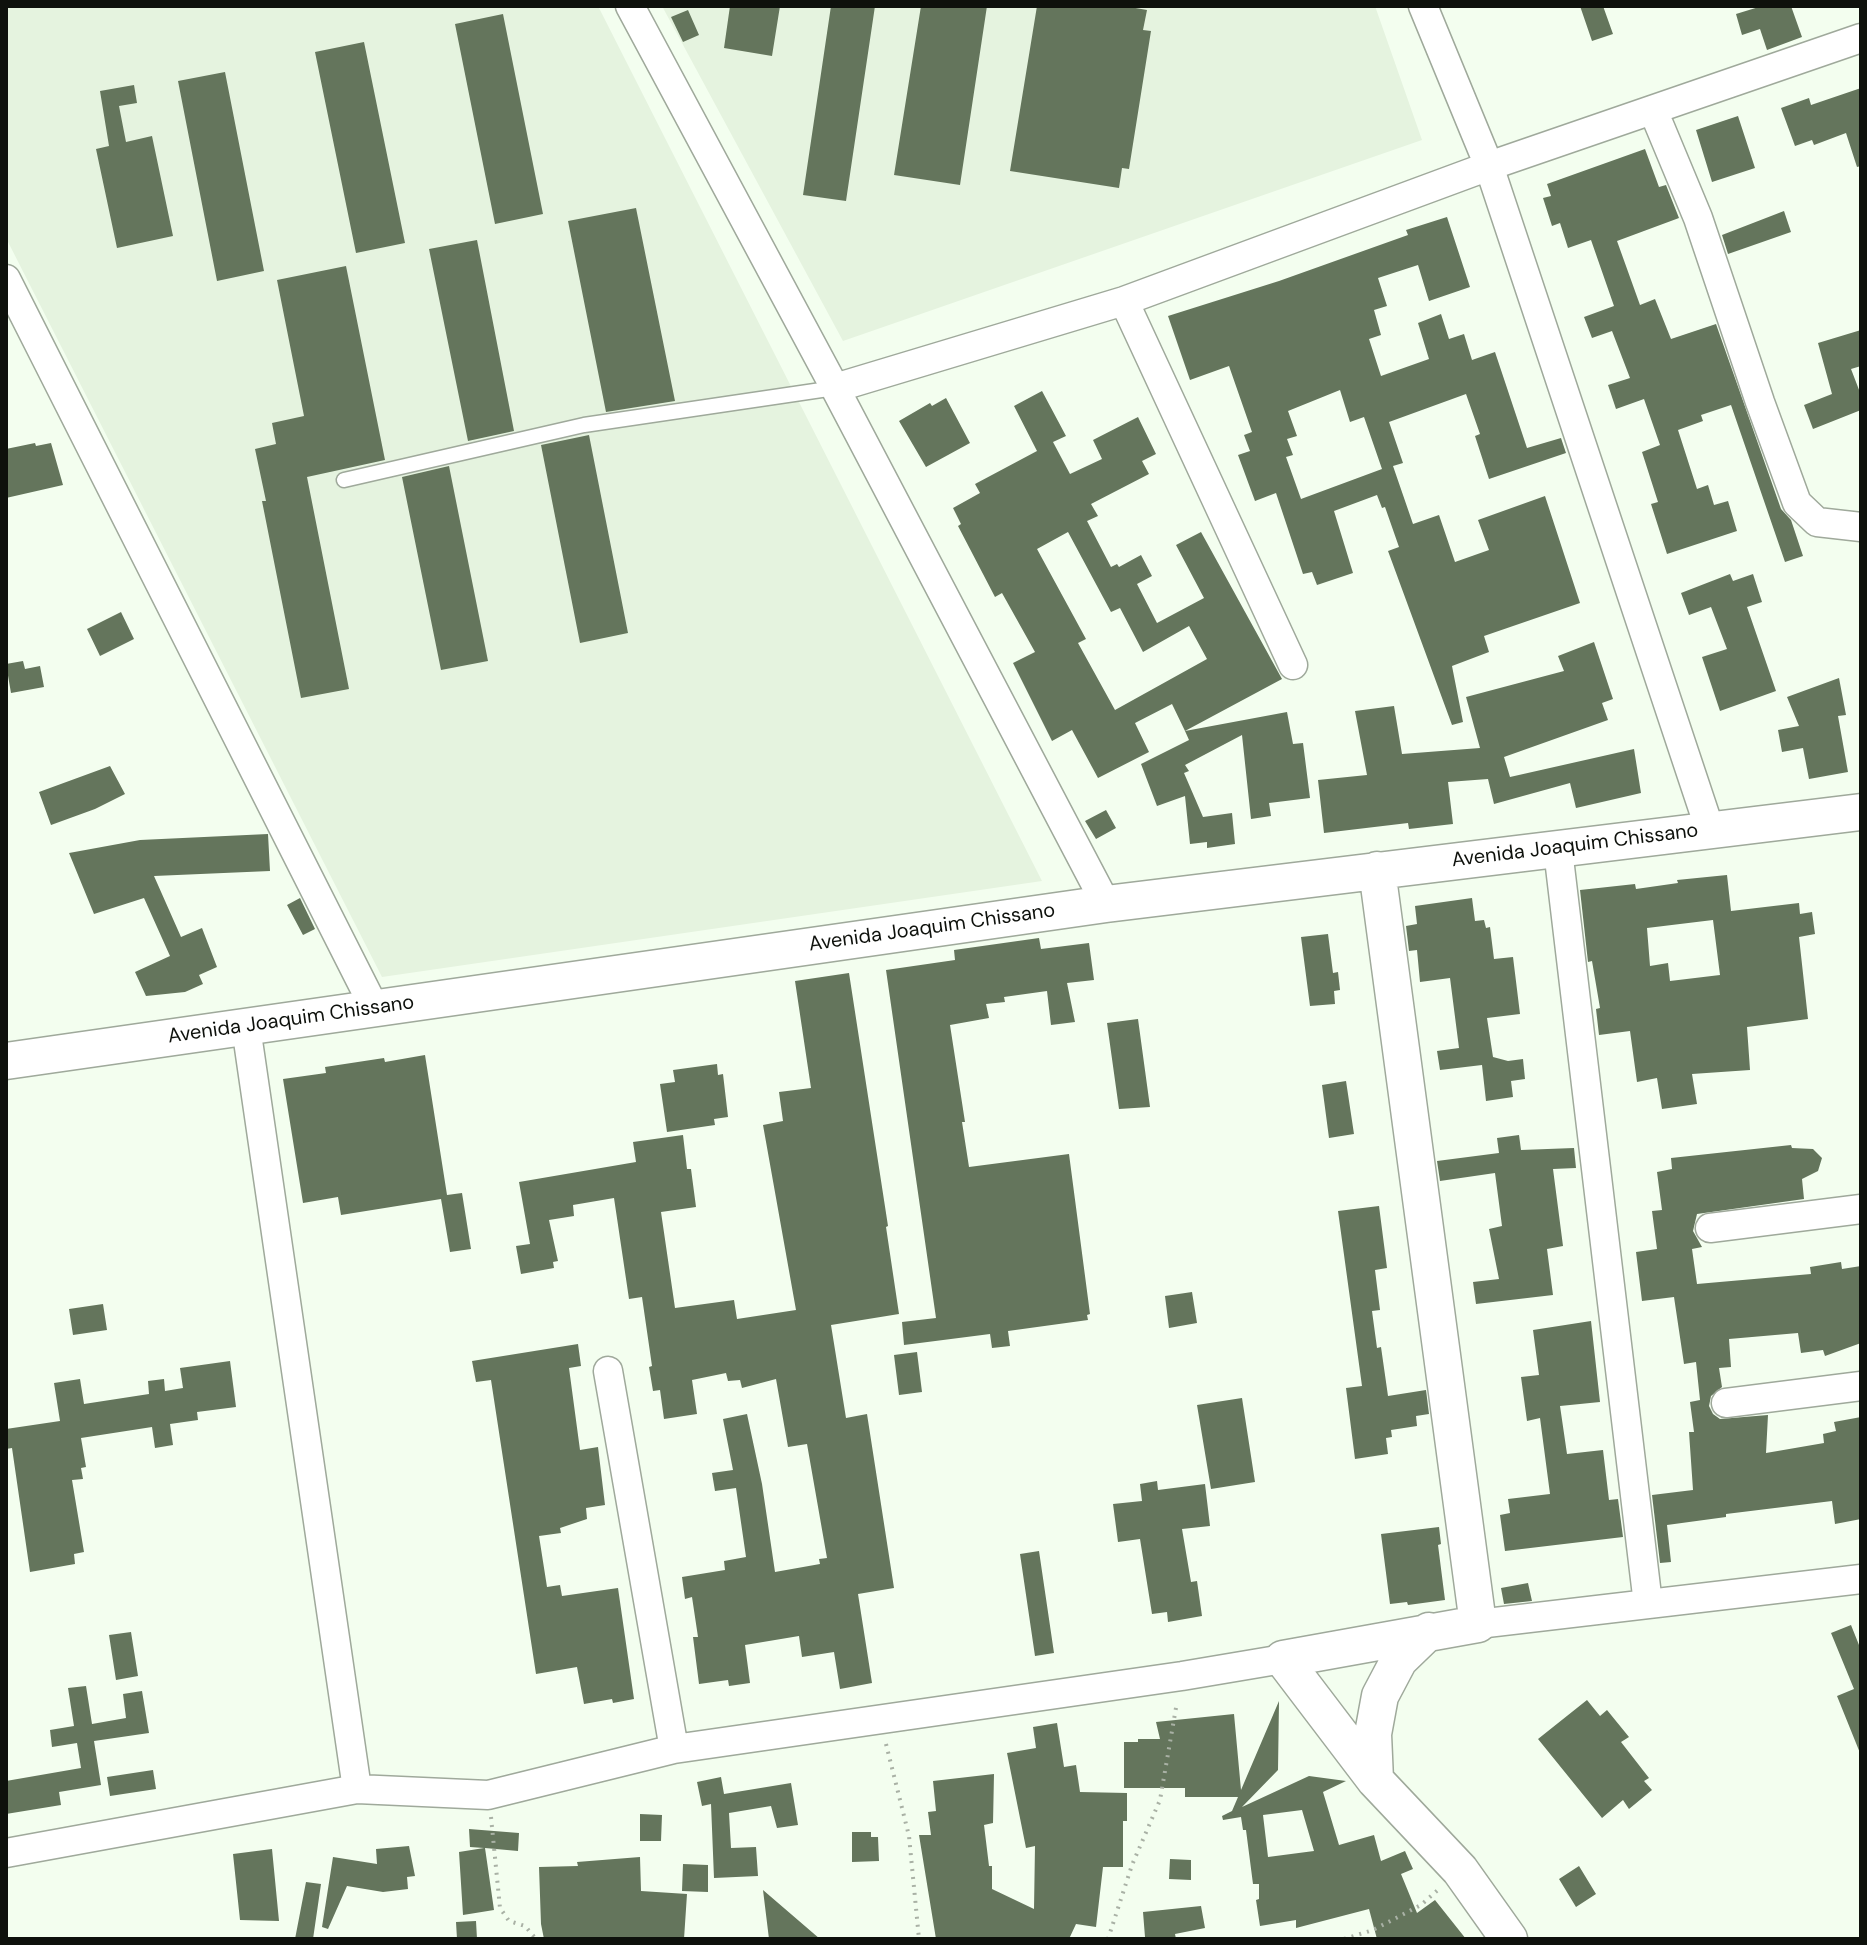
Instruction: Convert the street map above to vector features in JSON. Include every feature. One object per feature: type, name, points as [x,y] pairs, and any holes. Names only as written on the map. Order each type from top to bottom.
[{"type":"street","points":[[630,6],[1106,904]]},
{"type":"street","points":[[1423,6],[1489,166],[1710,830]]},
{"type":"street","points":[[835,388],[1124,301],[1489,166],[1861,38]]},
{"type":"street","points":[[1653,110],[1698,218],[1797,503],[1817,522],[1861,527]]},
{"type":"street","points":[[6,279],[374,1007]]},
{"type":"street","points":[[1124,301],[1293,665]]},
{"type":"street","name":"Avenida Joaquim Chissano","points":[[6,1061],[1106,904],[1861,812]]},
{"type":"street","points":[[1558,850],[1648,1604]]},
{"type":"street","points":[[1377,870],[1478,1624]]},
{"type":"street","points":[[246,1027],[357,1789]]},
{"type":"street","points":[[1710,1228],[1861,1209]]},
{"type":"street","points":[[608,1371],[674,1749]]},
{"type":"street","points":[[1726,1403],[1861,1386]]},
{"type":"street","points":[[6,1853],[357,1789],[488,1795],[674,1749],[1182,1676],[1429,1631],[1861,1579]]},
{"type":"street","points":[[1375,1780],[1373,1734],[1380,1696],[1399,1660],[1429,1631]]},
{"type":"street","points":[[1283,1659],[1375,1780],[1460,1870],[1509,1939]]},
{"type":"lane","points":[[344,480],[584,425],[835,388]]},
{"type":"path","points":[[1108,1939],[1132,1865],[1160,1800],[1182,1676]]},
{"type":"path","points":[[879,1719],[909,1836],[919,1939]]},
{"type":"path","points":[[488,1795],[500,1908],[509,1921],[525,1926],[536,1939]]},
{"type":"path","points":[[1344,1939],[1373,1930],[1421,1905],[1460,1870]]},
{"type":"shaded area","points":[[6,6],[598,6],[1042,881],[382,977],[6,238]]},
{"type":"shaded area","points":[[662,6],[1375,6],[1422,140],[843,341]]},
{"type":"building","points":[[730,6],[780,6],[772,56],[724,48]]},
{"type":"building","points":[[831,6],[875,6],[846,201],[803,195]]},
{"type":"building","points":[[921,6],[987,6],[960,185],[894,175]]},
{"type":"building","points":[[1037,6],[1124,6],[1147,10],[1143,30],[1151,31],[1129,169],[1122,168],[1119,188],[1010,171]]},
{"type":"building","points":[[1580,6],[1603,6],[1613,34],[1592,41]]},
{"type":"building","points":[[1762,6],[1791,6],[1802,37],[1767,50],[1760,29],[1742,35],[1736,14]]},
{"type":"building","points":[[688,10],[699,35],[683,42],[671,17]]},
{"type":"building","points":[[503,14],[543,214],[495,224],[455,24]]},
{"type":"building","points":[[364,42],[405,243],[356,253],[315,52]]},
{"type":"building","points":[[225,72],[264,271],[217,281],[178,81]]},
{"type":"building","points":[[134,85],[137,103],[119,106],[126,142],[152,136],[173,236],[117,248],[96,149],[109,146],[100,91]]},
{"type":"building","points":[[1861,88],[1861,166],[1857,167],[1846,133],[1814,145],[1812,140],[1795,146],[1781,108],[1809,98],[1811,105]]},
{"type":"building","points":[[1738,116],[1755,168],[1712,182],[1696,130]]},
{"type":"building","points":[[1645,149],[1659,187],[1666,185],[1679,218],[1617,241],[1640,305],[1655,299],[1671,339],[1716,324],[1781,509],[1791,520],[1803,556],[1785,562],[1731,405],[1701,415],[1703,421],[1678,430],[1697,489],[1708,485],[1714,505],[1728,501],[1737,531],[1667,554],[1651,504],[1658,502],[1642,452],[1660,445],[1644,399],[1616,409],[1608,385],[1630,378],[1612,331],[1592,338],[1584,317],[1614,306],[1591,240],[1568,248],[1560,223],[1552,226],[1543,198],[1551,196],[1547,184]]},
{"type":"building","points":[[636,208],[675,401],[606,412],[568,221]]},
{"type":"building","points":[[1784,211],[1791,232],[1728,254],[1722,235]]},
{"type":"building","points":[[1447,217],[1470,287],[1429,301],[1418,265],[1378,278],[1387,306],[1374,310],[1381,335],[1369,339],[1381,376],[1429,359],[1418,323],[1441,314],[1449,339],[1464,334],[1472,360],[1495,352],[1527,448],[1561,438],[1566,453],[1489,479],[1475,436],[1480,434],[1466,394],[1389,422],[1403,463],[1393,466],[1413,524],[1439,515],[1455,562],[1489,550],[1478,520],[1545,496],[1580,603],[1484,636],[1489,652],[1452,666],[1463,722],[1452,725],[1388,551],[1399,547],[1385,507],[1382,508],[1377,495],[1334,511],[1353,573],[1317,585],[1312,572],[1303,574],[1276,493],[1255,501],[1238,455],[1250,451],[1244,435],[1252,432],[1229,366],[1190,380],[1168,316],[1408,235],[1406,230]],"holes":[[[1340,390],[1350,422],[1364,417],[1382,469],[1301,499],[1286,457],[1293,455],[1287,439],[1297,436],[1288,411]]]},
{"type":"building","points":[[477,240],[514,431],[468,441],[429,249]]},
{"type":"building","points":[[346,266],[385,460],[307,477],[349,689],[301,698],[262,501],[266,501],[255,449],[276,444],[272,423],[304,416],[277,280]]},
{"type":"building","points":[[1861,330],[1861,366],[1851,369],[1861,395],[1861,410],[1813,429],[1804,405],[1832,394],[1818,343]]},
{"type":"building","points":[[1042,391],[1066,436],[1053,442],[1070,474],[1102,459],[1093,440],[1138,417],[1156,454],[1142,461],[1149,474],[1091,504],[1098,516],[1087,521],[1111,567],[1117,564],[1119,567],[1141,555],[1152,576],[1137,584],[1157,623],[1204,598],[1176,545],[1201,532],[1282,679],[1185,731],[1172,704],[1135,723],[1149,752],[1098,778],[1072,730],[1052,741],[1013,663],[1035,652],[1002,593],[995,597],[958,526],[961,524],[953,508],[980,493],[975,484],[1037,451],[1014,406]],"holes":[[[1068,532],[1111,612],[1120,608],[1143,652],[1189,626],[1207,659],[1115,710],[1078,643],[1086,639],[1037,549]]]},
{"type":"building","points":[[946,398],[970,443],[926,467],[899,421],[930,403],[932,406]]},
{"type":"building","points":[[589,435],[628,633],[580,643],[541,445]]},
{"type":"building","points":[[35,443],[36,446],[51,443],[63,485],[6,498],[6,449]]},
{"type":"building","points":[[449,466],[488,661],[441,670],[402,477]]},
{"type":"building","points":[[1730,574],[1733,581],[1753,574],[1762,602],[1747,607],[1776,691],[1720,711],[1702,657],[1727,649],[1711,607],[1689,615],[1681,593]]},
{"type":"building","points":[[121,612],[134,639],[100,656],[87,629]]},
{"type":"building","points":[[1594,642],[1613,699],[1602,703],[1608,720],[1504,757],[1510,777],[1634,749],[1641,793],[1576,808],[1570,783],[1494,804],[1488,779],[1448,782],[1453,824],[1409,829],[1408,823],[1324,833],[1318,780],[1367,775],[1355,711],[1394,706],[1402,754],[1480,748],[1466,697],[1564,671],[1558,656]]},
{"type":"building","points":[[23,661],[25,669],[40,666],[44,687],[11,693],[6,664]]},
{"type":"building","points":[[1839,678],[1846,715],[1838,716],[1848,772],[1809,779],[1803,748],[1782,752],[1778,730],[1799,726],[1787,697]]},
{"type":"building","points":[[1287,712],[1293,744],[1303,743],[1310,798],[1269,803],[1271,816],[1251,819],[1242,735],[1185,765],[1189,771],[1184,773],[1203,817],[1232,813],[1235,844],[1207,848],[1207,842],[1190,844],[1185,796],[1157,806],[1141,764],[1189,740],[1185,731]]},
{"type":"building","points":[[110,766],[125,794],[51,825],[39,792]]},
{"type":"building","points":[[1106,810],[1116,828],[1096,839],[1085,821]]},
{"type":"building","points":[[268,834],[270,871],[154,876],[181,937],[202,928],[217,967],[199,975],[203,984],[185,992],[146,996],[135,972],[170,956],[144,898],[94,914],[69,853],[140,840]]},
{"type":"building","points":[[1727,875],[1731,911],[1799,903],[1800,914],[1812,912],[1815,934],[1799,937],[1808,1019],[1747,1027],[1750,1070],[1692,1074],[1697,1104],[1662,1109],[1657,1078],[1637,1082],[1630,1031],[1599,1035],[1596,1009],[1600,1008],[1592,961],[1588,962],[1580,890],[1635,884],[1636,889],[1678,883],[1677,880]],"holes":[[[1713,920],[1720,975],[1670,981],[1668,963],[1650,966],[1647,928]]]},
{"type":"building","points":[[300,898],[315,929],[303,935],[287,905]]},
{"type":"building","points":[[1472,898],[1475,921],[1484,920],[1486,928],[1490,927],[1494,959],[1513,957],[1520,1014],[1487,1018],[1493,1057],[1508,1061],[1523,1059],[1525,1079],[1511,1081],[1513,1097],[1486,1101],[1482,1065],[1440,1070],[1437,1051],[1459,1048],[1450,978],[1420,982],[1417,950],[1409,951],[1406,926],[1417,924],[1415,906]]},
{"type":"building","points":[[1328,934],[1333,973],[1338,972],[1340,990],[1334,991],[1335,1004],[1310,1006],[1301,937]]},
{"type":"building","points":[[1039,938],[1041,949],[1089,943],[1094,980],[1067,983],[1075,1022],[1051,1025],[1047,991],[1004,997],[1005,1002],[986,1004],[989,1018],[950,1025],[965,1122],[962,1122],[969,1167],[1069,1154],[1090,1314],[1087,1315],[1088,1320],[1008,1331],[1010,1346],[992,1348],[990,1334],[904,1345],[902,1322],[936,1318],[886,970],[955,960],[954,950]]},
{"type":"building","points":[[849,973],[899,1314],[831,1325],[846,1418],[867,1414],[894,1588],[858,1594],[872,1683],[840,1689],[834,1652],[802,1657],[799,1636],[745,1645],[750,1683],[729,1686],[728,1680],[699,1684],[693,1637],[698,1637],[692,1597],[685,1599],[682,1577],[725,1570],[724,1561],[746,1557],[736,1488],[715,1491],[712,1473],[733,1470],[723,1419],[747,1414],[762,1484],[775,1572],[820,1564],[819,1559],[827,1558],[807,1444],[788,1447],[776,1379],[742,1388],[740,1380],[728,1381],[726,1373],[692,1380],[697,1414],[664,1419],[660,1390],[653,1391],[642,1297],[629,1299],[614,1198],[573,1205],[574,1216],[549,1220],[558,1261],[553,1262],[554,1268],[521,1274],[516,1246],[530,1244],[519,1182],[636,1162],[633,1142],[683,1135],[696,1207],[661,1212],[675,1308],[734,1300],[737,1319],[796,1310],[763,1125],[783,1121],[779,1092],[811,1088],[795,981]]},
{"type":"building","points":[[1138,1019],[1150,1107],[1119,1109],[1107,1023]]},
{"type":"building","points":[[425,1055],[447,1195],[462,1193],[471,1249],[450,1252],[441,1199],[341,1215],[338,1197],[303,1203],[283,1079],[326,1073],[325,1067]]},
{"type":"building","points":[[717,1064],[718,1075],[723,1074],[728,1117],[714,1119],[715,1125],[667,1132],[660,1084],[675,1082],[673,1070]]},
{"type":"building","points":[[1346,1081],[1354,1134],[1329,1138],[1322,1085]]},
{"type":"building","points":[[1519,1135],[1521,1150],[1574,1148],[1576,1168],[1553,1169],[1563,1246],[1547,1249],[1553,1295],[1476,1304],[1473,1282],[1499,1279],[1489,1229],[1502,1226],[1495,1173],[1440,1181],[1437,1161],[1499,1153],[1497,1138]]},
{"type":"building","points":[[1791,1145],[1792,1148],[1813,1149],[1822,1158],[1818,1171],[1802,1179],[1804,1199],[1697,1214],[1693,1231],[1702,1247],[1692,1249],[1697,1284],[1811,1274],[1810,1267],[1841,1262],[1842,1269],[1861,1266],[1861,1343],[1825,1356],[1823,1350],[1801,1353],[1798,1333],[1729,1339],[1731,1367],[1719,1368],[1722,1387],[1711,1396],[1709,1406],[1720,1419],[1768,1415],[1766,1453],[1824,1443],[1823,1434],[1836,1431],[1834,1422],[1861,1417],[1861,1519],[1835,1524],[1832,1501],[1667,1525],[1671,1562],[1660,1563],[1652,1495],[1693,1490],[1689,1432],[1694,1432],[1690,1402],[1700,1400],[1696,1362],[1684,1364],[1674,1297],[1642,1301],[1636,1252],[1657,1249],[1652,1211],[1662,1210],[1657,1172],[1672,1169],[1671,1158]]},
{"type":"building","points":[[1379,1206],[1387,1268],[1375,1270],[1380,1310],[1372,1311],[1388,1396],[1426,1390],[1429,1414],[1416,1416],[1417,1426],[1391,1430],[1392,1437],[1386,1438],[1388,1454],[1355,1459],[1346,1388],[1362,1386],[1338,1211]]},
{"type":"building","points":[[1192,1292],[1197,1323],[1169,1328],[1165,1296]]},
{"type":"building","points":[[103,1304],[107,1330],[73,1335],[69,1309]]},
{"type":"building","points":[[1591,1321],[1600,1402],[1560,1406],[1567,1454],[1603,1450],[1609,1500],[1618,1499],[1623,1537],[1505,1551],[1500,1515],[1510,1513],[1508,1499],[1550,1494],[1540,1418],[1527,1421],[1521,1377],[1539,1375],[1533,1330]]},
{"type":"building","points":[[578,1344],[581,1366],[569,1368],[580,1450],[598,1447],[605,1505],[586,1508],[587,1519],[560,1528],[561,1533],[539,1536],[547,1587],[560,1585],[562,1596],[618,1588],[634,1699],[613,1703],[612,1699],[584,1704],[577,1667],[536,1674],[491,1380],[476,1382],[472,1361]]},
{"type":"building","points":[[917,1352],[922,1392],[899,1395],[894,1355]]},
{"type":"building","points":[[230,1361],[236,1407],[197,1412],[198,1420],[170,1424],[173,1445],[155,1448],[152,1427],[81,1438],[86,1467],[81,1468],[83,1479],[72,1480],[84,1552],[74,1554],[75,1564],[30,1572],[12,1448],[6,1449],[6,1429],[60,1421],[54,1383],[80,1379],[84,1404],[149,1394],[148,1381],[164,1379],[165,1391],[183,1388],[180,1368]]},
{"type":"building","points":[[1242,1398],[1255,1482],[1211,1489],[1197,1405]]},
{"type":"building","points":[[1157,1481],[1158,1490],[1205,1484],[1210,1526],[1182,1529],[1191,1582],[1197,1581],[1202,1616],[1168,1622],[1167,1612],[1152,1614],[1140,1539],[1118,1542],[1113,1504],[1142,1501],[1140,1484]]},
{"type":"building","points":[[1439,1527],[1441,1544],[1438,1545],[1445,1600],[1390,1604],[1381,1534]]},
{"type":"building","points":[[1039,1551],[1054,1653],[1035,1656],[1020,1554]]},
{"type":"building","points":[[1528,1583],[1532,1601],[1504,1604],[1501,1588]]},
{"type":"building","points":[[1851,1625],[1861,1650],[1860,1753],[1837,1696],[1854,1689],[1831,1633]]},
{"type":"building","points":[[131,1632],[138,1676],[116,1680],[109,1635]]},
{"type":"building","points":[[86,1686],[92,1724],[126,1718],[123,1694],[142,1691],[149,1733],[94,1741],[101,1785],[59,1792],[61,1805],[6,1814],[6,1781],[81,1768],[77,1743],[52,1747],[50,1730],[74,1726],[68,1688]]},
{"type":"building","points":[[1587,1700],[1600,1716],[1607,1710],[1629,1737],[1621,1742],[1649,1778],[1644,1781],[1652,1790],[1629,1809],[1623,1800],[1602,1818],[1538,1739]]},
{"type":"building","points":[[1279,1701],[1278,1770],[1242,1807],[1309,1776],[1346,1781],[1323,1792],[1339,1845],[1374,1835],[1381,1861],[1405,1851],[1413,1869],[1401,1874],[1417,1913],[1435,1900],[1466,1939],[1377,1939],[1369,1909],[1296,1928],[1296,1920],[1260,1926],[1256,1900],[1259,1899],[1259,1884],[1253,1884],[1246,1830],[1243,1830],[1241,1817],[1223,1820],[1222,1816],[1232,1811],[1238,1797],[1185,1797],[1185,1788],[1124,1788],[1124,1742],[1160,1739],[1156,1722],[1234,1714],[1241,1790]],"holes":[[[1302,1810],[1314,1851],[1268,1857],[1263,1815]]]},
{"type":"building","points":[[1057,1723],[1064,1767],[1076,1765],[1080,1792],[1127,1793],[1127,1821],[1123,1821],[1123,1867],[1103,1867],[1096,1927],[1076,1924],[1069,1939],[936,1939],[919,1835],[931,1835],[928,1812],[936,1811],[933,1781],[994,1774],[993,1823],[984,1825],[989,1866],[992,1866],[992,1889],[1034,1909],[1035,1846],[1026,1848],[1007,1753],[1036,1748],[1033,1727]]},
{"type":"building","points":[[153,1770],[156,1789],[110,1796],[107,1777]]},
{"type":"building","points":[[721,1777],[724,1794],[791,1783],[798,1825],[777,1828],[771,1806],[729,1813],[731,1848],[756,1847],[758,1876],[714,1878],[711,1804],[702,1806],[697,1782]]},
{"type":"building","points":[[640,1814],[662,1815],[661,1841],[640,1841]]},
{"type":"building","points":[[469,1829],[519,1833],[518,1851],[485,1848],[494,1910],[463,1915],[459,1852],[484,1848],[470,1847]]},
{"type":"building","points":[[852,1832],[871,1832],[871,1837],[878,1837],[879,1861],[852,1862]]},
{"type":"building","points":[[409,1846],[415,1876],[407,1877],[408,1889],[383,1892],[347,1886],[328,1929],[322,1927],[333,1857],[377,1864],[376,1849]]},
{"type":"building","points":[[272,1849],[279,1921],[240,1920],[233,1854]]},
{"type":"building","points":[[640,1857],[641,1891],[687,1894],[684,1939],[544,1939],[539,1867],[578,1866],[577,1862]]},
{"type":"building","points":[[1170,1859],[1191,1860],[1191,1880],[1169,1879]]},
{"type":"building","points":[[683,1864],[708,1865],[708,1892],[682,1891]]},
{"type":"building","points":[[1579,1866],[1596,1894],[1576,1907],[1559,1879]]},
{"type":"building","points":[[306,1882],[321,1884],[313,1939],[295,1939]]},
{"type":"building","points":[[763,1890],[820,1939],[769,1939]]},
{"type":"building","points":[[1201,1906],[1205,1928],[1175,1934],[1176,1939],[1145,1937],[1143,1912]]},
{"type":"building","points":[[476,1921],[477,1939],[457,1939],[456,1922]]}]
